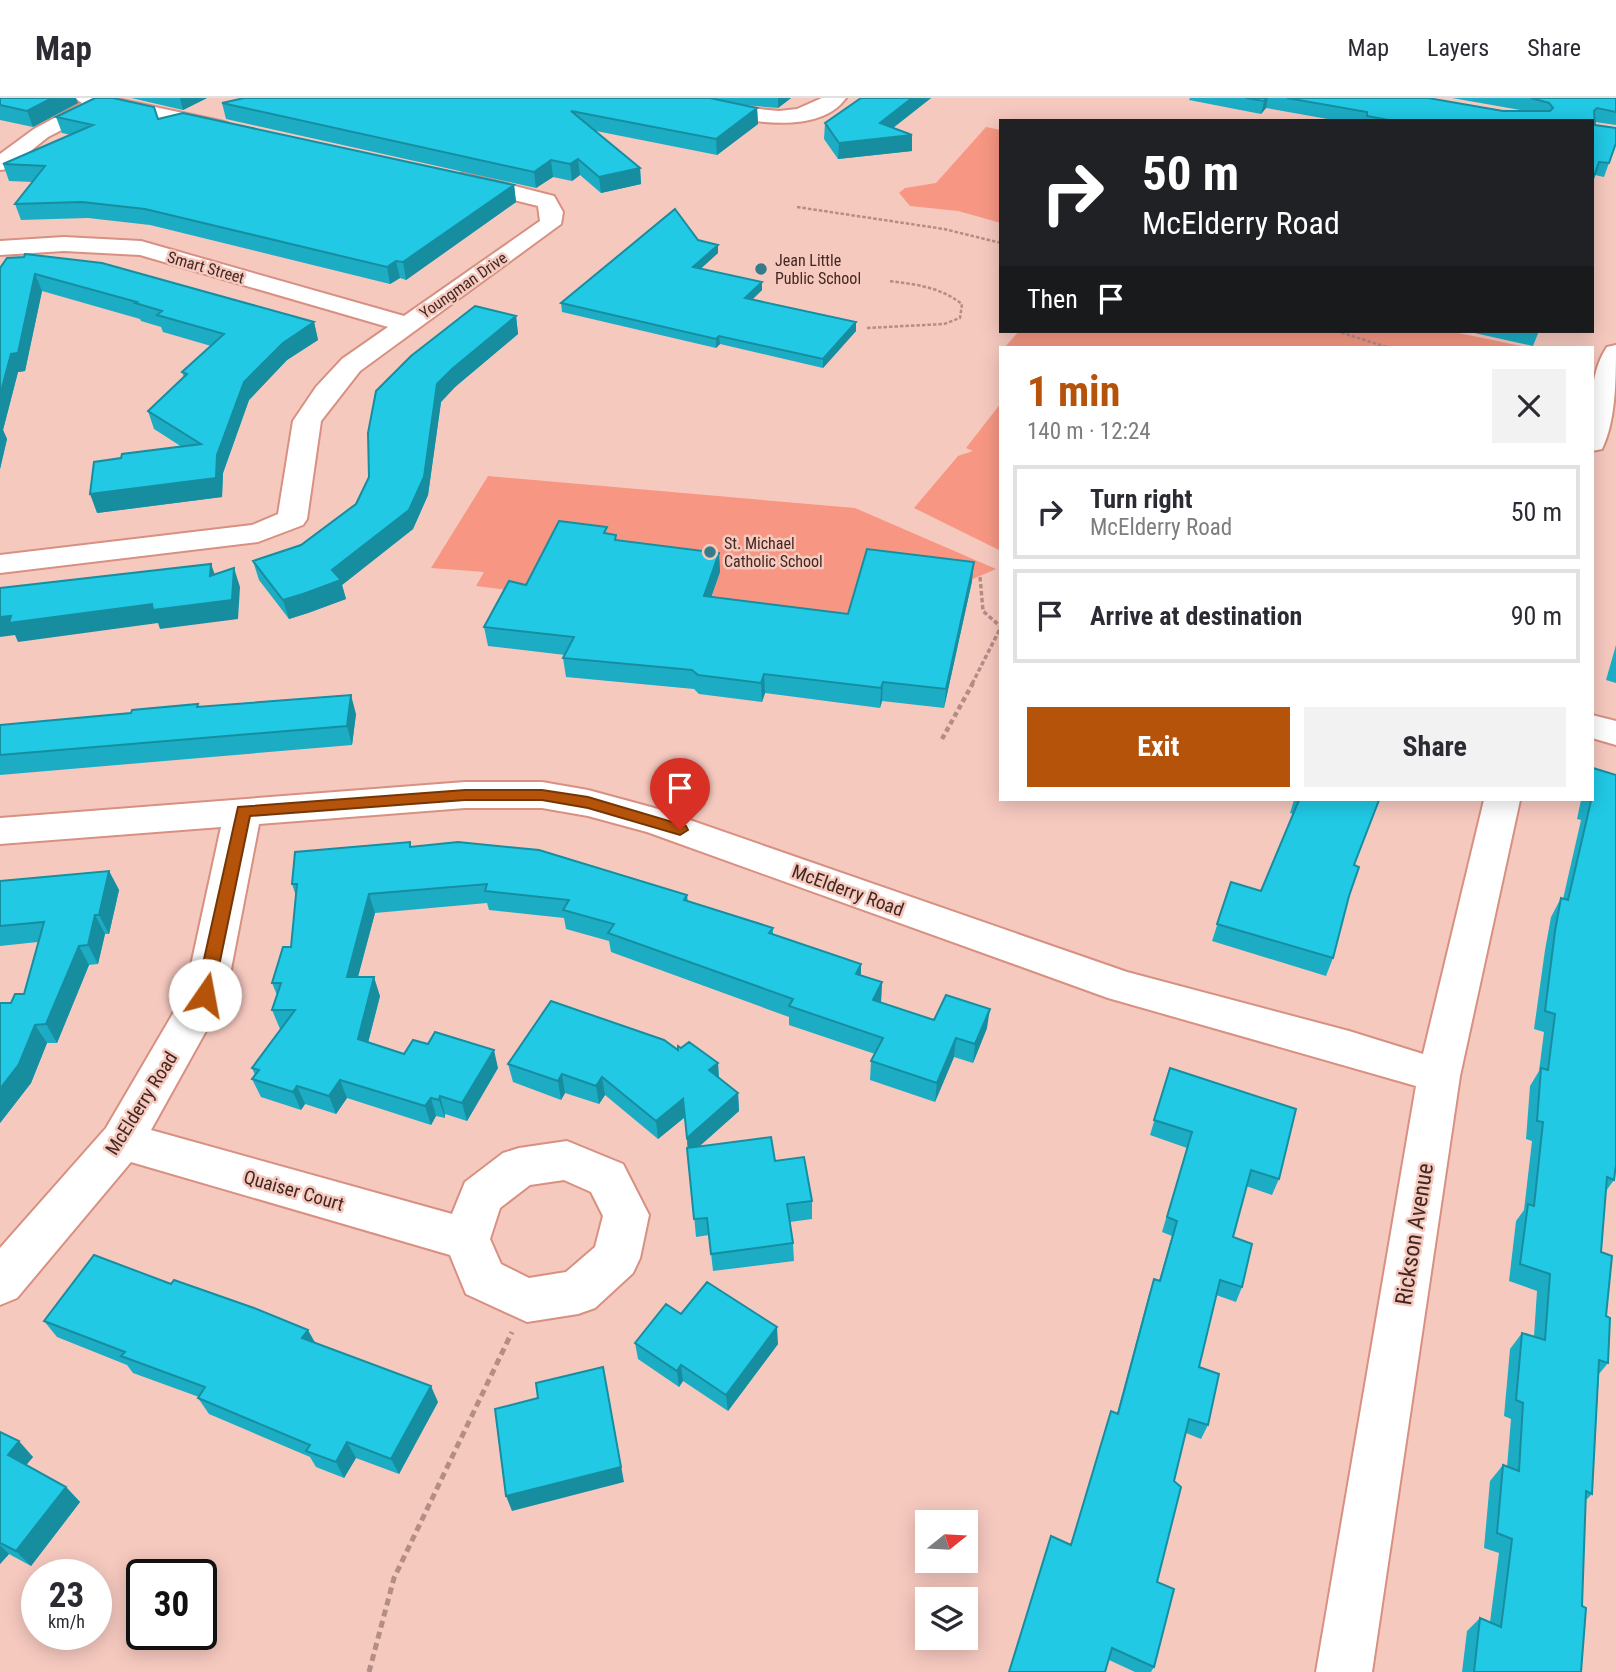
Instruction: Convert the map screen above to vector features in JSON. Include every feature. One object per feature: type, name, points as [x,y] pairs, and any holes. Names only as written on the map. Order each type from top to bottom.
[{"type":"street","points":[[677,98],[740,114],[773,117],[809,114],[825,107],[836,98]]},
{"type":"street","points":[[0,164],[41,133],[99,99],[236,130]]},
{"type":"street","name":"Youngman Drive","points":[[0,564],[258,533],[292,519],[307,421],[326,393],[351,365],[550,224],[552,209],[546,201],[439,175]]},
{"type":"street","name":"Smart Street","points":[[0,248],[64,244],[141,248],[408,325]]},
{"type":"street","points":[[1594,436],[1616,353]]},
{"type":"street","points":[[1594,456],[1616,461]]},
{"type":"street","points":[[1594,727],[1616,733]]},
{"type":"street","name":"McElderry Road","points":[[0,831],[465,795],[542,795],[588,803],[658,822],[1122,987],[1349,1048],[1439,1076]]},
{"type":"street","name":"Rickson Avenue","points":[[1343,1672],[1439,1076],[1502,801]]},
{"type":"street","name":"McElderry Road","points":[[0,1283],[121,1141],[205,995],[243,811]]},
{"type":"street","name":"Quaiser Court","points":[[121,1141],[467,1239]]},
{"type":"street","points":[[567,1160],[607,1178],[626,1215],[616,1258],[578,1292],[527,1300],[483,1279],[467,1239],[481,1196],[519,1167],[567,1160]]},
{"type":"path","points":[[797,207],[944,229],[999,243]]},
{"type":"path","points":[[867,328],[944,324],[960,318],[962,304],[951,294],[927,286],[888,281]]},
{"type":"path","points":[[1342,333],[1384,346]]},
{"type":"path","points":[[980,577],[978,603],[986,619],[999,626]]},
{"type":"path","points":[[942,739],[956,720],[999,631]]},
{"type":"path","points":[[369,1672],[394,1578],[527,1300]]},
{"type":"shaded area","points":[[986,127],[999,130],[999,222],[958,211],[910,206],[899,193],[905,188],[936,183]]},
{"type":"shaded area","points":[[1017,333],[1459,333],[1521,346],[1006,346]]},
{"type":"shaded area","points":[[999,406],[999,550],[914,508],[958,456],[973,451],[966,448]]},
{"type":"shaded area","points":[[488,476],[855,508],[996,569],[848,633],[705,615],[720,572],[529,603],[516,591],[476,586],[484,572],[431,568]]},
{"type":"building","points":[[0,98],[52,98],[27,111],[0,105]]},
{"type":"building","points":[[95,98],[113,98],[154,107],[158,119],[183,113],[514,185],[403,262],[396,261],[387,267],[145,209],[82,202],[15,204],[45,166],[3,164],[93,125],[56,117]]},
{"type":"building","points":[[244,98],[710,98],[757,108],[716,139],[571,111],[640,168],[599,177],[578,159],[570,164],[551,160],[534,172],[222,103]]},
{"type":"building","points":[[861,98],[912,98],[880,123],[912,135],[839,143],[825,123]]},
{"type":"building","points":[[1287,98],[1428,98],[1503,111],[1550,111],[1553,108],[1549,103],[1531,98],[1616,98],[1616,112],[1597,108],[1594,111],[1595,125],[1616,128],[1616,143],[1609,163],[1599,162],[1594,176],[1594,119],[1383,119],[1367,116],[1367,112]]},
{"type":"building","name":"Jean Little Public School","points":[[675,209],[698,240],[718,245],[693,267],[762,282],[745,298],[856,322],[823,359],[719,336],[716,339],[561,303]]},
{"type":"building","points":[[25,254],[102,263],[314,322],[283,343],[244,382],[217,455],[216,478],[90,494],[94,462],[121,458],[122,454],[201,444],[148,411],[187,374],[182,372],[224,334],[157,315],[162,311],[135,303],[137,302],[35,274],[18,353],[11,354],[0,395],[0,268],[7,258],[24,257]]},
{"type":"building","points":[[475,306],[516,316],[437,384],[424,477],[409,510],[332,570],[341,580],[283,600],[253,561],[301,545],[356,504],[369,477],[368,433],[376,391],[411,356]]},
{"type":"building","name":"St. Michael Catholic School","points":[[559,521],[607,527],[604,533],[616,535],[615,540],[719,553],[704,596],[848,614],[867,549],[974,562],[946,689],[883,682],[881,688],[764,674],[761,683],[698,675],[692,670],[563,658],[574,637],[484,627],[509,581],[526,585]]},
{"type":"building","points":[[211,564],[210,576],[234,568],[232,600],[153,610],[152,604],[9,623],[11,616],[0,617],[0,588]]},
{"type":"building","points":[[351,695],[347,726],[0,755],[0,725],[198,704],[197,707]]},
{"type":"building","points":[[1594,768],[1616,775],[1616,1165],[1614,1180],[1607,1177],[1601,1252],[1612,1256],[1606,1316],[1610,1318],[1608,1363],[1599,1360],[1592,1494],[1586,1491],[1582,1606],[1586,1608],[1581,1672],[1474,1672],[1480,1618],[1501,1627],[1512,1539],[1497,1533],[1503,1465],[1519,1471],[1523,1403],[1516,1400],[1522,1333],[1545,1340],[1550,1274],[1520,1264],[1528,1204],[1534,1206],[1543,1122],[1537,1121],[1541,1068],[1548,1070],[1555,1014],[1545,1011],[1555,931],[1561,898],[1568,900],[1591,801],[1594,801]]},
{"type":"building","points":[[1299,801],[1379,801],[1354,865],[1359,867],[1333,958],[1217,924],[1231,882],[1261,891]]},
{"type":"building","points":[[410,842],[410,847],[458,842],[539,850],[687,895],[684,900],[773,928],[769,933],[861,964],[856,974],[882,982],[873,1000],[934,1020],[946,995],[990,1009],[975,1044],[956,1038],[937,1083],[871,1061],[883,1038],[789,1006],[793,999],[608,933],[614,924],[563,910],[569,900],[485,891],[487,884],[369,894],[347,977],[374,977],[358,1039],[404,1054],[413,1040],[428,1044],[435,1032],[494,1050],[462,1103],[440,1096],[439,1100],[431,1098],[425,1106],[340,1080],[329,1096],[297,1086],[293,1092],[252,1079],[259,1070],[252,1068],[295,1010],[272,1010],[281,983],[272,983],[283,947],[291,947],[297,884],[292,884],[295,852]]},
{"type":"building","points":[[109,871],[99,915],[95,915],[88,945],[79,946],[46,1024],[35,1025],[19,1064],[0,1089],[0,1003],[11,1003],[15,994],[24,994],[44,922],[0,926],[0,881]]},
{"type":"building","points":[[551,1001],[664,1040],[678,1050],[678,1046],[681,1048],[689,1042],[718,1063],[709,1070],[738,1093],[687,1138],[683,1099],[656,1121],[602,1077],[596,1086],[562,1074],[558,1081],[508,1064]]},
{"type":"building","points":[[1170,1068],[1296,1109],[1279,1179],[1251,1170],[1233,1237],[1252,1244],[1242,1287],[1220,1280],[1199,1367],[1219,1374],[1208,1425],[1189,1419],[1174,1481],[1181,1487],[1157,1582],[1174,1589],[1154,1667],[1112,1648],[1105,1672],[1009,1672],[1051,1536],[1071,1545],[1111,1411],[1118,1414],[1154,1279],[1160,1281],[1177,1221],[1167,1217],[1192,1132],[1154,1120]]},
{"type":"building","points":[[771,1137],[775,1161],[804,1157],[812,1201],[787,1204],[793,1243],[711,1254],[707,1218],[694,1219],[687,1148]]},
{"type":"building","points":[[94,1255],[171,1284],[174,1280],[254,1308],[308,1330],[302,1338],[431,1386],[391,1459],[347,1442],[336,1462],[306,1451],[310,1445],[198,1398],[205,1387],[121,1356],[125,1352],[44,1321]]},
{"type":"building","points":[[707,1282],[777,1327],[726,1395],[681,1365],[677,1371],[635,1343],[666,1304],[681,1314]]},
{"type":"building","points":[[603,1367],[621,1467],[506,1496],[495,1409],[538,1398],[536,1383]]},
{"type":"building","points":[[0,1432],[19,1441],[8,1455],[66,1487],[16,1551],[0,1543]]},
{"type":"place","name":"Jean Little Public School","points":[[761,269]]},
{"type":"place","name":"St. Michael Catholic School","points":[[710,552]]},
{"type":"route","points":[[205,995],[243,811],[465,795],[542,795],[588,803],[680,830]]}]
